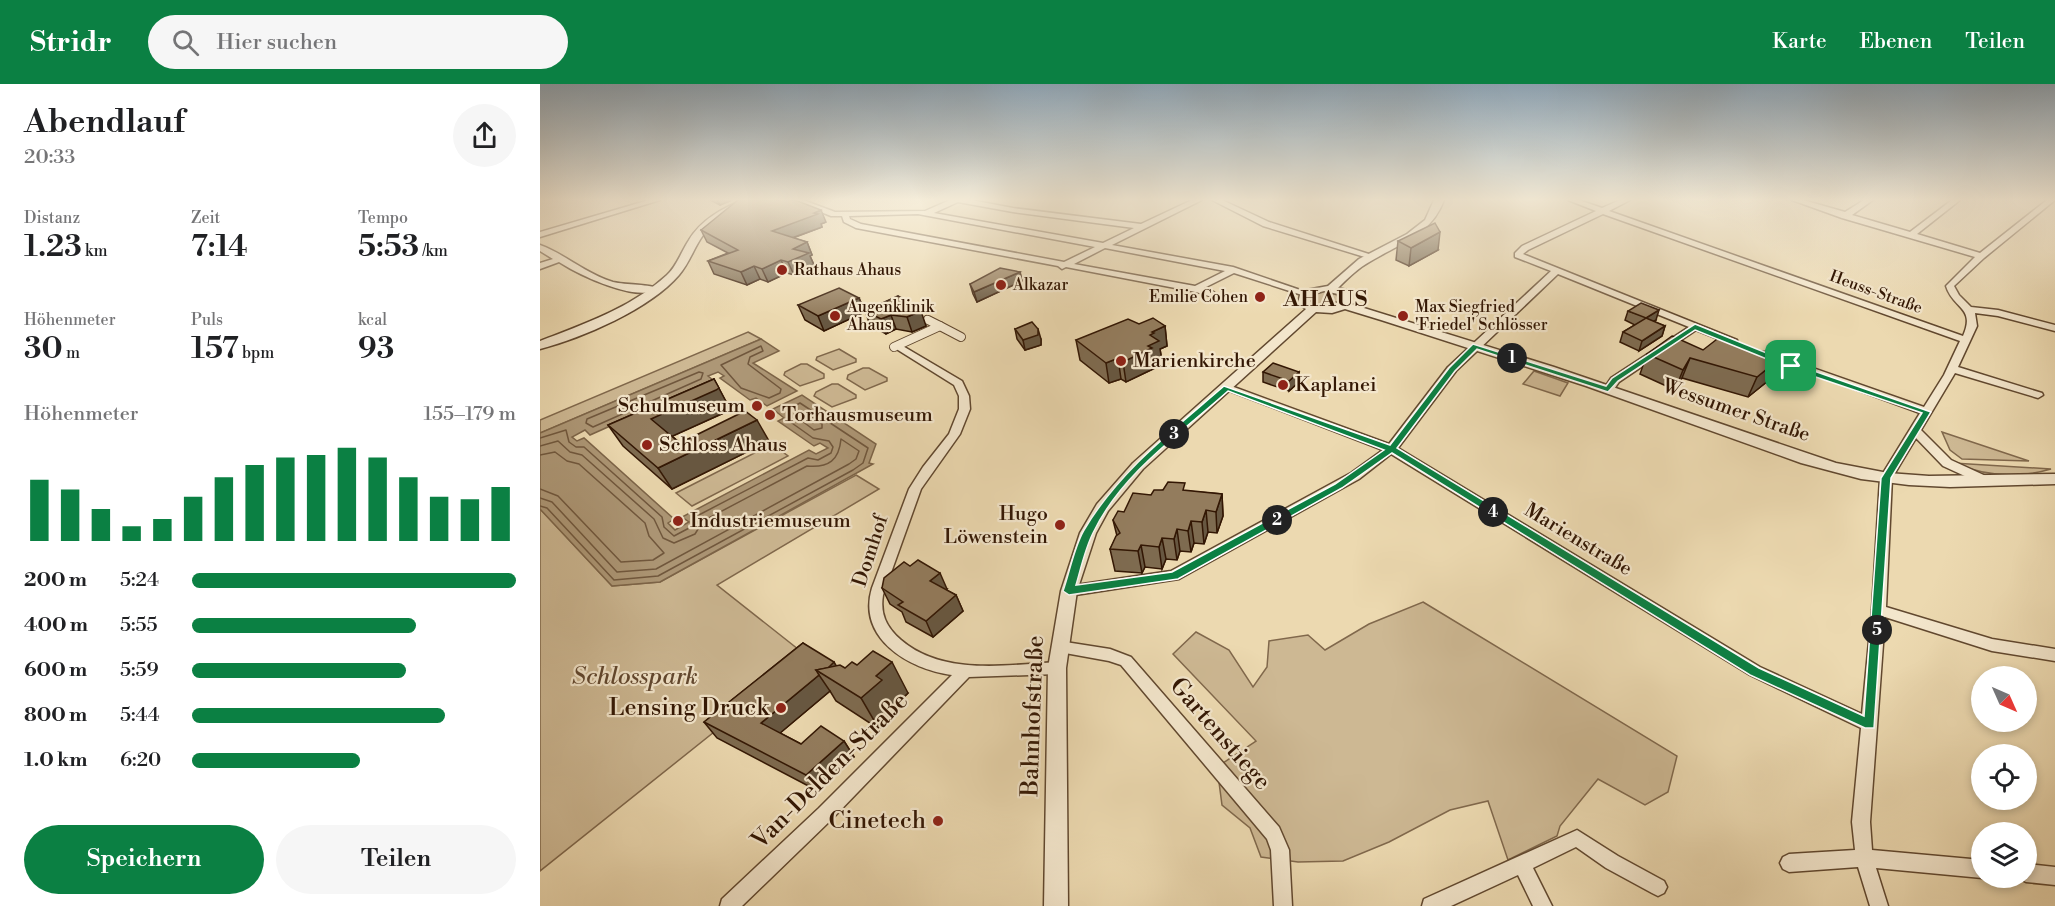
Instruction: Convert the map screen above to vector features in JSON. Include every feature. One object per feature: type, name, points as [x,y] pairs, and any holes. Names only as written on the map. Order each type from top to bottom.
[{"type":"street","points":[[540,345],[603,320],[655,289],[678,270],[695,238]]},
{"type":"street","points":[[922,238],[1196,289],[1212,294]]},
{"type":"street","points":[[1063,238],[1233,270],[1305,293],[1316,288],[1332,288],[1346,295],[1344,305],[1330,310],[1313,309],[1304,303],[1305,293]]},
{"type":"street","points":[[1062,266],[1120,238]]},
{"type":"street","points":[[1313,238],[1371,256]]},
{"type":"street","points":[[1332,288],[1371,256],[1402,238]]},
{"type":"street","points":[[1546,238],[1520,251],[1518,255],[1791,366],[1927,412]]},
{"type":"street","name":"Heuss-Straße","points":[[1679,238],[1965,340]]},
{"type":"street","points":[[1922,238],[1981,256]]},
{"type":"street","points":[[1879,906],[1864,858],[1861,822],[1879,610],[1886,478],[1952,369],[1974,318],[1970,310],[1954,297],[1950,286],[2003,238]]},
{"type":"street","points":[[540,247],[614,287],[636,290],[655,289]]},
{"type":"street","points":[[540,266],[560,259]]},
{"type":"street","points":[[1196,289],[1233,270]]},
{"type":"street","points":[[1069,591],[1174,576],[1339,486],[1391,449],[1452,369],[1557,270]]},
{"type":"street","name":"Wessumer Straße","points":[[1344,305],[1476,345],[1796,454],[1886,478],[1991,482],[2055,480]]},
{"type":"street","name":"Bahnhofstraße","points":[[1056,906],[1057,668],[1069,591],[1088,532],[1118,486],[1158,447],[1227,388],[1313,309]]},
{"type":"street","points":[[1970,310],[1998,313],[2055,328]]},
{"type":"street","points":[[927,319],[961,337]]},
{"type":"street","points":[[898,347],[940,326]]},
{"type":"street","points":[[1608,390],[1615,380],[1695,327]]},
{"type":"street","name":"Domhof","points":[[898,347],[958,383],[966,406],[959,426],[912,497],[881,583],[875,607],[884,633],[898,648],[923,661],[947,669],[965,671],[1057,668]]},
{"type":"street","points":[[1952,369],[2038,395]]},
{"type":"street","name":"Marienstraße","points":[[1227,388],[1391,449],[1755,671],[1869,724]]},
{"type":"street","points":[[1915,431],[1947,463],[1991,482]]},
{"type":"street","points":[[1879,610],[1992,645],[2055,655]]},
{"type":"street","name":"Gartenstiege","points":[[1059,647],[1110,655],[1126,661],[1273,832],[1280,850],[1283,906]]},
{"type":"street","name":"Van-Delden-Straße","points":[[729,906],[825,814],[965,671]]},
{"type":"street","points":[[1431,906],[1577,838],[1612,862],[1658,887]]},
{"type":"street","points":[[1789,863],[1864,858],[1971,868]]},
{"type":"street","points":[[1522,865],[1543,906]]},
{"type":"street","points":[[2037,874],[2055,876]]},
{"type":"green space","points":[[1324,291],[1337,295],[1339,301],[1324,306],[1311,302],[1312,294]]},
{"type":"green space","points":[[748,332],[761,339],[540,433],[540,420]]},
{"type":"green space","points":[[839,349],[856,359],[856,362],[833,370],[816,360],[817,357]]},
{"type":"green space","points":[[801,364],[807,364],[824,374],[824,378],[800,386],[784,375],[785,372]]},
{"type":"green space","points":[[863,368],[869,368],[887,378],[887,381],[865,390],[847,379],[848,375]]},
{"type":"green space","points":[[1534,371],[1568,383],[1560,396],[1523,384]]},
{"type":"green space","points":[[832,384],[838,384],[856,395],[856,398],[832,407],[814,396],[816,392]]},
{"type":"green space","points":[[1942,432],[2029,461],[1962,459],[1950,450]]},
{"type":"green space","points":[[772,444],[788,456],[692,506],[676,493]]},
{"type":"green space","points":[[1953,463],[2051,469],[2026,474],[2001,475],[1977,471]]},
{"type":"green space","name":"Schlosspark","points":[[856,475],[879,489],[717,585],[808,657],[540,871],[540,509],[612,586],[660,582]]},
{"type":"green space","points":[[1423,602],[1677,756],[1668,792],[1645,805],[1598,779],[1560,826],[1557,836],[1508,860],[1488,801],[1450,810],[1389,842],[1343,861],[1298,862],[1261,857],[1250,828],[1222,805],[1217,767],[1256,741],[1173,654],[1196,632],[1229,650],[1253,687],[1267,667],[1269,641],[1308,635],[1325,650],[1369,624]]},
{"type":"water","points":[[761,339],[779,351],[753,363],[797,391],[767,406],[756,398],[750,400],[720,378],[724,376],[718,372],[708,376],[713,380],[590,435],[585,430],[572,437],[577,441],[584,438],[674,519],[668,523],[675,530],[689,522],[682,517],[809,450],[816,454],[828,448],[820,443],[814,446],[778,421],[784,418],[773,409],[802,395],[876,444],[869,463],[873,464],[660,582],[612,586],[540,509],[540,433]]},
{"type":"building","points":[[716,238],[795,238],[807,242],[793,249],[809,253],[788,262],[781,260],[762,269],[754,266],[741,272],[708,261],[738,250]]},
{"type":"building","points":[[1403,238],[1428,238],[1411,248],[1398,241]]},
{"type":"building","points":[[1000,268],[1020,272],[974,292],[970,284]]},
{"type":"building","points":[[839,288],[859,298],[818,316],[798,305]]},
{"type":"building","points":[[898,296],[917,306],[921,311],[907,317],[891,315],[881,319],[865,311]]},
{"type":"building","points":[[1641,303],[1659,310],[1646,318],[1628,311]]},
{"type":"building","points":[[1153,318],[1165,326],[1150,335],[1159,341],[1148,346],[1152,348],[1123,362],[1118,358],[1106,363],[1076,340],[1128,319],[1139,324]]},
{"type":"building","points":[[1646,318],[1665,326],[1642,341],[1623,332]]},
{"type":"building","points":[[1032,322],[1038,329],[1038,335],[1023,340],[1015,329]]},
{"type":"building","points":[[1672,336],[1703,350],[1721,336],[1778,360],[1757,377],[1690,358],[1683,370],[1647,354]]},
{"type":"building","points":[[1273,363],[1299,372],[1289,381],[1263,372]]},
{"type":"building","points":[[714,379],[719,388],[716,390],[651,419],[680,443],[745,411],[757,420],[658,468],[608,425]]},
{"type":"building","points":[[1168,482],[1185,483],[1183,490],[1222,494],[1216,512],[1206,510],[1202,522],[1191,521],[1188,531],[1177,529],[1174,539],[1162,538],[1159,547],[1141,545],[1138,551],[1110,549],[1116,536],[1120,533],[1113,520],[1118,511],[1124,512],[1133,493],[1151,495],[1154,490],[1163,490]]},
{"type":"building","points":[[918,560],[940,573],[930,581],[956,595],[926,621],[898,605],[903,602],[882,588],[884,578],[904,562],[910,566]]},
{"type":"building","points":[[803,643],[834,662],[828,668],[816,670],[819,675],[761,723],[801,744],[821,726],[844,741],[806,775],[704,722]]},
{"type":"building","points":[[873,651],[892,662],[876,676],[882,680],[861,698],[816,670],[840,665],[845,668],[852,662],[857,665]]},
{"type":"place","name":"Rathaus Ahaus","points":[[782,270]]},
{"type":"place","name":"Alkazar","points":[[1001,285]]},
{"type":"place","name":"Emilie Cohen","points":[[1260,297]]},
{"type":"place","name":"Augenklinik Ahaus","points":[[835,316]]},
{"type":"place","name":"Max Siegfried 'Friedel' Schlösser","points":[[1403,316]]},
{"type":"place","name":"Marienkirche","points":[[1121,361]]},
{"type":"place","name":"Kaplanei","points":[[1283,385]]},
{"type":"place","name":"Schulmuseum","points":[[757,406]]},
{"type":"place","name":"Torhausmuseum","points":[[770,415]]},
{"type":"place","name":"Schloss Ahaus","points":[[647,445]]},
{"type":"place","name":"Industriemuseum","points":[[678,521]]},
{"type":"place","name":"Hugo Löwenstein","points":[[1060,525]]},
{"type":"place","name":"Lensing Druck","points":[[781,708]]},
{"type":"place","name":"Cinetech","points":[[938,821]]},
{"type":"district","name":"AHAUS","points":[[1326,299]]},
{"type":"route","points":[[1791,366],[1695,327],[1615,380],[1608,390],[1476,345],[1452,369],[1391,449],[1339,486],[1174,576],[1069,591],[1088,532],[1118,486],[1158,447],[1227,388],[1391,449],[1755,671],[1869,724],[1879,610],[1886,478],[1927,412],[1791,366]]}]
